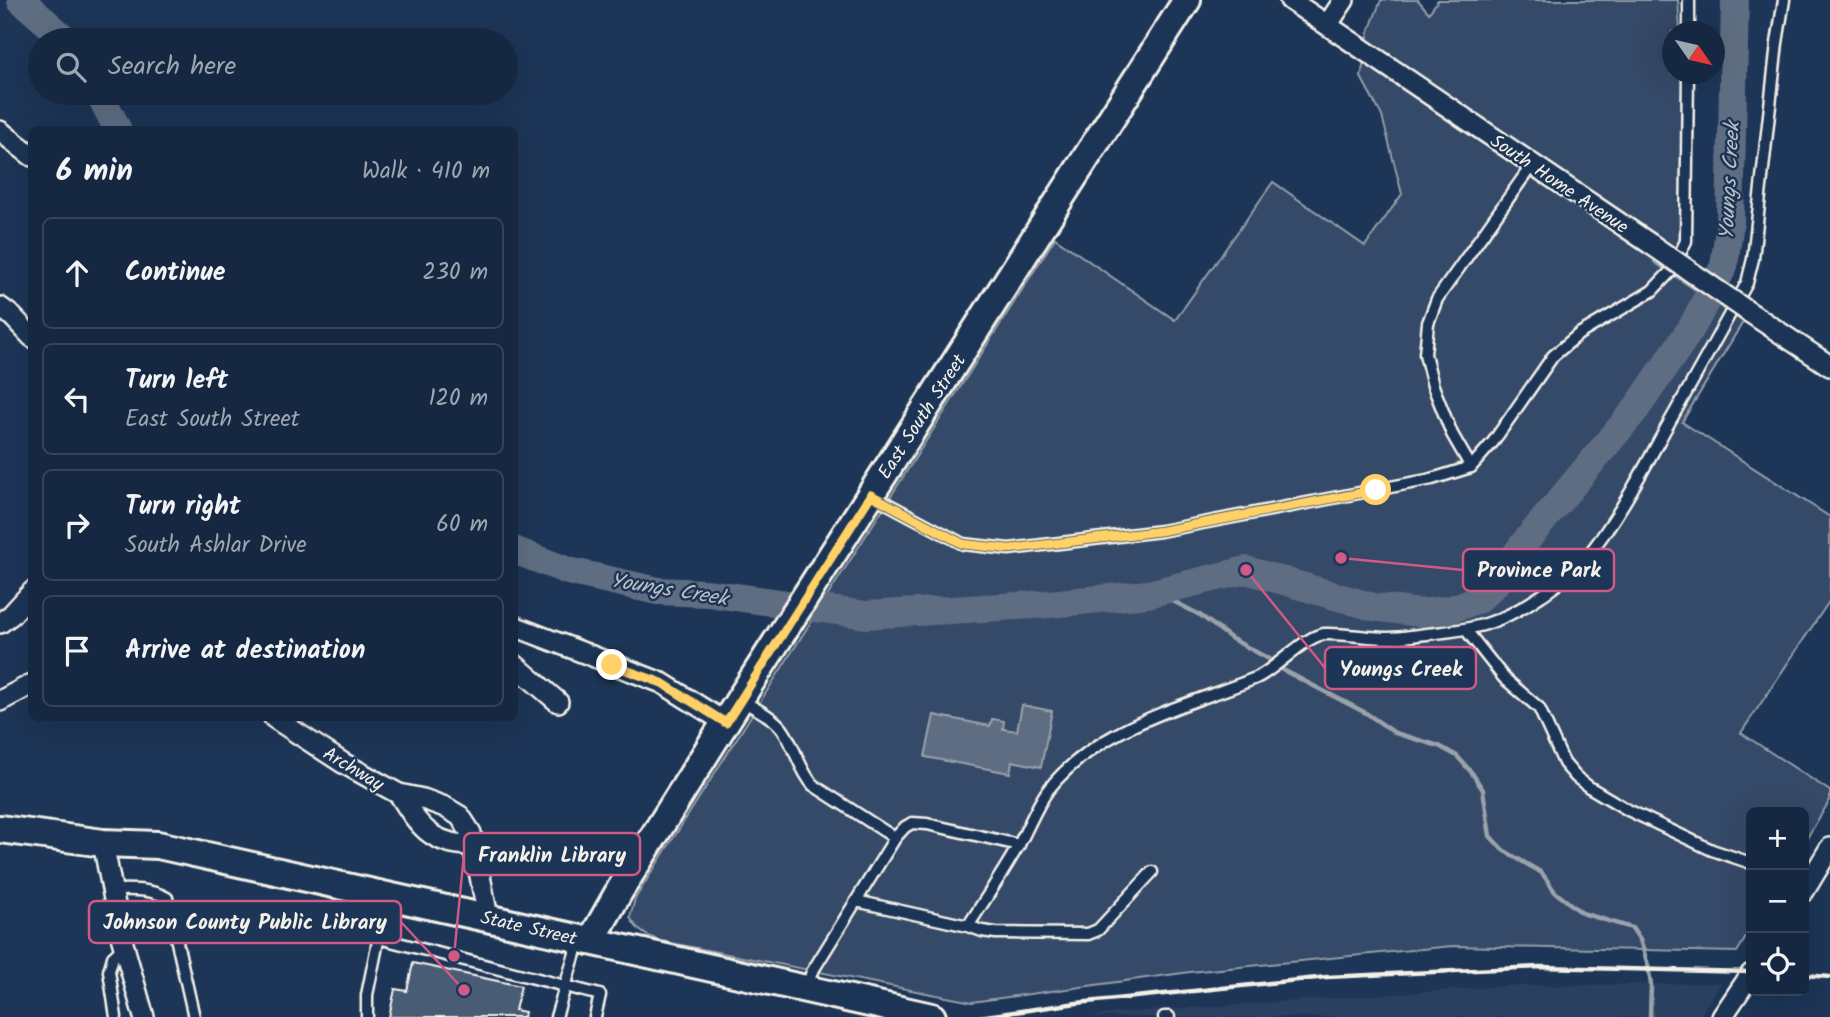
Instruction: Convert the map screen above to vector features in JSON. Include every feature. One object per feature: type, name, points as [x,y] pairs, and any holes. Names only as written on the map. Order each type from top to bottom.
[{"type":"street","name":"East South Street","points":[[585,940],[620,890],[1187,0]]},
{"type":"street","name":"South Home Avenue","points":[[1290,0],[1830,366]]},
{"type":"street","points":[[1328,24],[1344,0]]},
{"type":"street","points":[[0,131],[28,153]]},
{"type":"street","points":[[0,307],[28,333]]},
{"type":"street","points":[[0,623],[28,596]]},
{"type":"street","points":[[518,628],[662,683],[726,723]]},
{"type":"street","points":[[518,667],[558,702]]},
{"type":"street","points":[[0,701],[28,686]]},
{"type":"street","name":"Archway","points":[[279,721],[343,763],[399,794],[423,799],[460,816],[471,833],[488,917]]},
{"type":"street","name":"Archway","points":[[399,794],[429,834],[444,842],[472,845]]},
{"type":"street","name":"State Street","points":[[0,829],[103,843],[158,845],[932,1017]]},
{"type":"street","points":[[103,843],[124,947],[144,1017]]},
{"type":"street","points":[[1809,878],[1830,848]]},
{"type":"street","points":[[1723,1017],[1746,982]]},
{"type":"lane","points":[[1689,0],[1689,21]]},
{"type":"lane","points":[[968,926],[995,886],[1047,792],[1082,757],[1124,730],[1201,697],[1258,677],[1321,634],[1391,638],[1466,630],[1493,623],[1510,616],[1541,596],[1583,561],[1619,511],[1747,283],[1753,259],[1784,0]]},
{"type":"lane","points":[[871,495],[963,544],[1009,549],[1161,531],[1432,479],[1471,467],[1493,442],[1553,356],[1579,334],[1652,290],[1672,270],[1686,241],[1689,84]]},
{"type":"lane","points":[[1471,467],[1452,434],[1433,386],[1425,354],[1428,323],[1437,299],[1532,165]]},
{"type":"lane","points":[[1466,630],[1504,678],[1539,708],[1564,763],[1576,777],[1628,810],[1712,850],[1746,861]]},
{"type":"lane","points":[[743,695],[778,724],[813,785],[895,838]]},
{"type":"lane","points":[[805,990],[812,972],[895,838],[905,827],[912,823],[927,824],[1019,845]]},
{"type":"lane","points":[[856,901],[996,933],[1088,933],[1098,930],[1152,872]]},
{"type":"lane","points":[[113,890],[153,891],[167,898],[194,1017]]},
{"type":"lane","points":[[367,1017],[367,995],[387,895]]},
{"type":"lane","points":[[379,938],[600,995],[595,1017]]},
{"type":"lane","points":[[556,1017],[565,985],[585,940]]},
{"type":"lane","points":[[116,1017],[108,971],[113,957],[124,947]]},
{"type":"shaded area","points":[[1381,0],[1418,0],[1429,13],[1438,0],[1678,0],[1679,21],[1662,21],[1662,84],[1683,84],[1691,240],[1654,262],[1743,322],[1682,422],[1830,517],[1830,600],[1741,733],[1830,791],[1830,800],[1809,835],[1809,807],[1746,807],[1746,937],[1737,952],[1452,946],[1190,972],[972,1002],[661,941],[642,932],[630,917],[635,899],[1055,238],[1175,320],[1273,182],[1365,246],[1402,194],[1382,116],[1361,77],[1369,31]]},
{"type":"shaded area","points":[[1022,705],[1052,711],[1041,767],[1012,761],[1010,773],[925,757],[934,715],[990,726],[992,719],[1004,721],[1003,729],[1017,731]]},
{"type":"shaded area","points":[[1721,983],[1699,1017],[1088,1017],[1508,986]]},
{"type":"building","points":[[413,963],[521,986],[515,1010],[525,1012],[524,1017],[389,1017],[395,989],[407,991]]},
{"type":"waterway","name":"Youngs Creek","points":[[21,0],[52,28]]},
{"type":"waterway","name":"Youngs Creek","points":[[518,552],[568,571],[658,591],[707,593],[866,615],[1050,604],[1148,594],[1246,570],[1373,607],[1421,613],[1452,609],[1479,599],[1496,583],[1521,547],[1636,409],[1692,327],[1724,266],[1730,222],[1735,0]]},
{"type":"waterway","name":"Youngs Creek","points":[[105,105],[116,126]]},
{"type":"waterway","points":[[1148,594],[1173,601],[1200,615],[1232,639],[1271,660]]},
{"type":"waterway","points":[[1283,670],[1366,713],[1395,733],[1439,746],[1457,756],[1483,790],[1490,836],[1503,850],[1542,873],[1555,892],[1582,913],[1632,928],[1640,940],[1648,965],[1651,985],[1650,1017]]},
{"type":"railway","points":[[979,1017],[1077,1003],[1327,977],[1540,967],[1746,972]]},
{"type":"railway","points":[[1809,975],[1830,977]]},
{"type":"place","name":"Province Park","points":[[1341,558]]},
{"type":"place","name":"Youngs Creek","points":[[1246,570]]},
{"type":"place","name":"Franklin Library","points":[[454,956]]},
{"type":"place","name":"Johnson County Public Library","points":[[464,990]]},
{"type":"route","points":[[612,665],[662,683],[726,723],[871,495],[963,544],[1009,549],[1161,531],[1376,490]]}]
